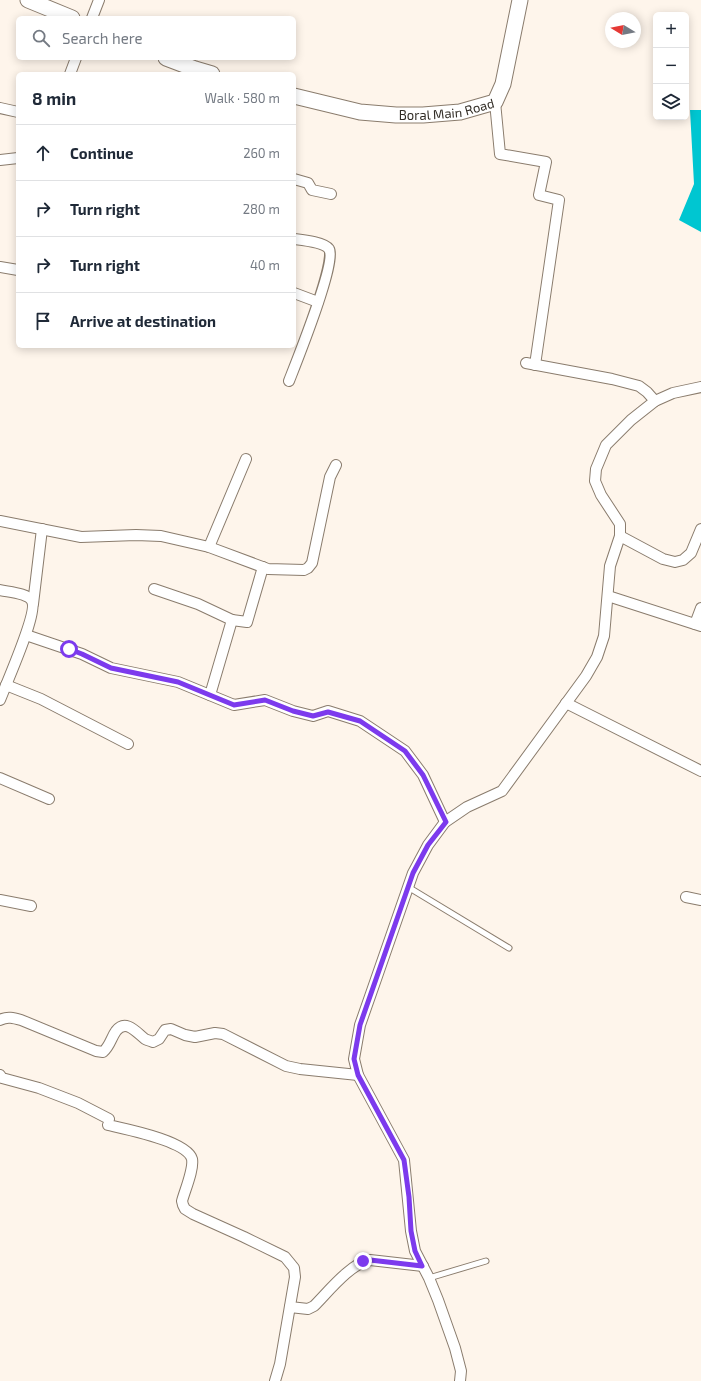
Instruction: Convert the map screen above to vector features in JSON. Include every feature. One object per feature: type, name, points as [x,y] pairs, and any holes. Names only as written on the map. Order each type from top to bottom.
[{"type":"main road","points":[[28,0],[67,16]]},
{"type":"main road","name":"Boral Main Road","points":[[296,96],[360,112],[396,115],[423,115],[460,112],[495,102],[504,84],[520,0]]},
{"type":"main road","points":[[170,60],[194,71]]},
{"type":"street","points":[[93,16],[99,0]]},
{"type":"street","points":[[71,72],[75,60]]},
{"type":"street","points":[[495,102],[500,154],[546,162],[539,195],[559,200],[530,364],[612,379],[639,386],[655,401]]},
{"type":"street","points":[[0,108],[16,112]]},
{"type":"street","points":[[0,160],[16,158]]},
{"type":"street","points":[[296,180],[308,183],[312,190],[331,194]]},
{"type":"street","points":[[289,381],[318,302],[329,263],[330,252],[326,246],[321,244],[296,239]]},
{"type":"street","points":[[0,267],[16,270]]},
{"type":"street","points":[[296,294],[318,302]]},
{"type":"street","points":[[460,1381],[461,1371],[455,1348],[429,1278],[415,1251],[411,1231],[409,1197],[404,1160],[358,1075],[354,1059],[360,1025],[413,873],[428,845],[446,822],[466,807],[502,791],[586,676],[597,657],[604,636],[610,566],[620,536],[620,524],[601,495],[596,481],[596,469],[606,446],[631,420],[655,401],[673,393],[701,387]]},
{"type":"street","points":[[209,547],[246,459]]},
{"type":"street","points":[[0,521],[81,537],[142,535],[161,536],[209,547],[274,570],[304,570],[312,563],[330,477],[336,465]]},
{"type":"street","points":[[0,700],[26,635],[33,613],[42,529]]},
{"type":"street","points":[[620,536],[663,558],[675,562],[684,560],[691,553],[701,529]]},
{"type":"street","points":[[154,589],[198,604],[232,620],[247,622],[263,567]]},
{"type":"street","points":[[0,590],[30,598],[33,604]]},
{"type":"street","points":[[608,596],[698,625],[701,608]]},
{"type":"street","points":[[210,695],[232,620]]},
{"type":"street","points":[[26,635],[82,654],[111,668],[169,680],[234,705],[265,700],[293,711],[313,716],[328,712],[360,721],[405,751],[423,775],[446,822]]},
{"type":"street","points":[[6,685],[41,699],[128,744]]},
{"type":"street","points":[[566,703],[701,771]]},
{"type":"street","points":[[0,778],[49,799]]},
{"type":"street","points":[[686,897],[701,900]]},
{"type":"street","points":[[0,900],[31,906]]},
{"type":"street","points":[[0,1020],[3,1018],[12,1018],[21,1020],[96,1051],[103,1052],[108,1047],[116,1030],[123,1026],[130,1026],[146,1040],[153,1042],[159,1039],[165,1030],[171,1029],[185,1035],[195,1037],[215,1033],[223,1034],[286,1066],[300,1069],[358,1075]]},
{"type":"street","points":[[0,1075],[2,1078],[39,1088],[78,1103],[108,1122],[157,1137],[184,1148],[190,1154],[192,1164],[182,1201],[185,1209],[285,1257],[294,1268],[295,1277],[280,1364],[275,1381]]},
{"type":"street","points":[[290,1307],[308,1308],[314,1306],[353,1268],[363,1261],[370,1260],[422,1266]]},
{"type":"lane","points":[[408,888],[509,948]]},
{"type":"lane","points":[[429,1278],[486,1262]]},
{"type":"water","points":[[690,110],[701,110],[701,232],[679,220],[694,184]]},
{"type":"route","points":[[69,649],[111,668],[178,682],[234,705],[265,700],[293,711],[313,716],[328,712],[360,721],[405,751],[423,775],[446,822],[428,845],[413,873],[360,1025],[354,1059],[358,1075],[404,1160],[409,1197],[411,1231],[415,1251],[422,1266],[370,1260],[363,1261]]}]
